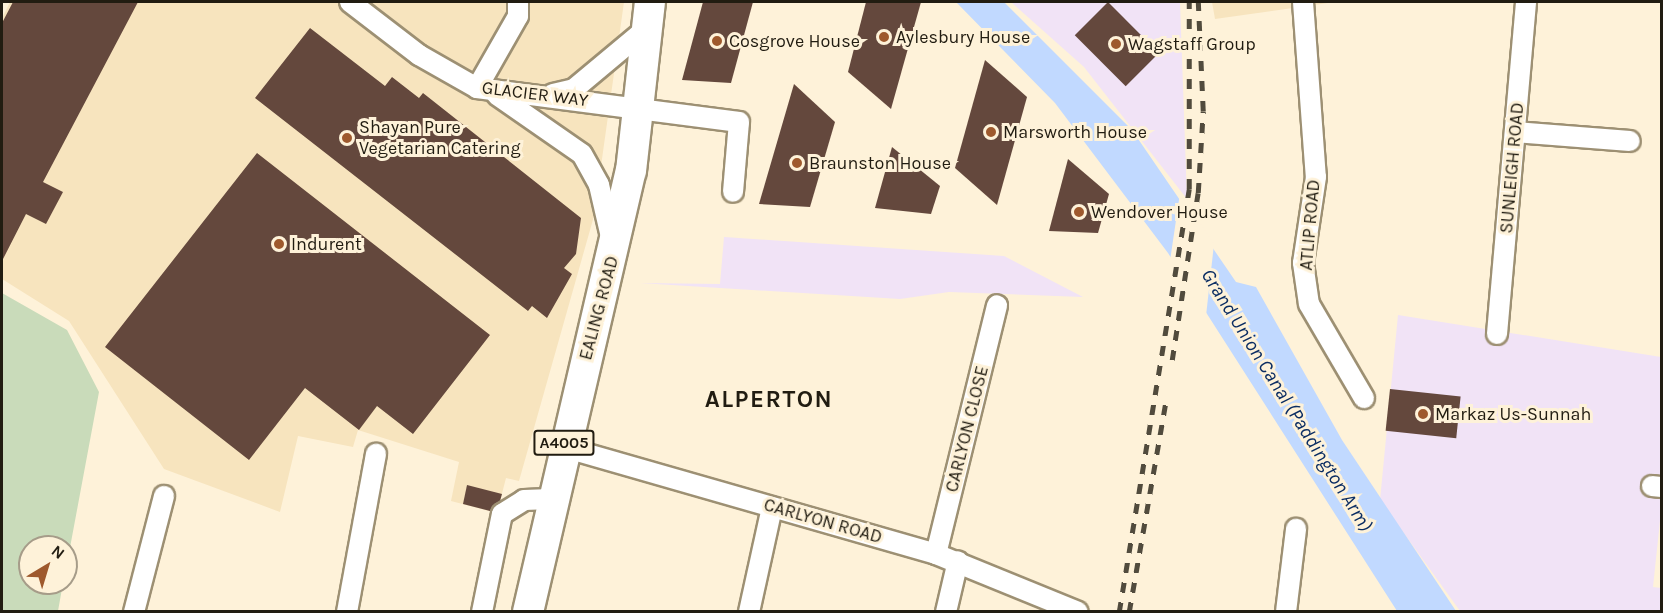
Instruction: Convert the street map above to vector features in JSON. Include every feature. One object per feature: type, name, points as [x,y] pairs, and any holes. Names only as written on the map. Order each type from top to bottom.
[{"type":"main road","name":"EALING ROAD","points":[[528,612],[563,447],[614,251],[639,105],[649,15]]},
{"type":"street","name":"GLACIER WAY","points":[[350,2],[419,55],[482,89],[542,97],[639,105],[739,122],[733,192]]},
{"type":"street","points":[[518,2],[518,16],[482,89],[549,126],[582,154],[602,195],[614,251]]},
{"type":"street","name":"ATLIP ROAD","points":[[1303,2],[1316,177],[1303,263],[1309,304],[1364,398]]},
{"type":"street","name":"SUNLEIGH ROAD","points":[[1497,334],[1526,2]]},
{"type":"street","points":[[542,97],[574,88],[649,15]]},
{"type":"street","points":[[1515,132],[1630,141]]},
{"type":"street","name":"CARLYON CLOSE","points":[[936,554],[997,305]]},
{"type":"street","name":"CARLYON ROAD","points":[[563,447],[958,561],[1078,612]]},
{"type":"street","points":[[347,612],[376,454]]},
{"type":"street","points":[[134,612],[164,496]]},
{"type":"street","points":[[482,612],[502,514],[524,500],[551,498]]},
{"type":"street","points":[[748,612],[772,507]]},
{"type":"street","points":[[1286,612],[1296,529]]},
{"type":"street","points":[[946,612],[958,561]]},
{"type":"shaded area","points":[[10,2],[624,2],[594,216],[519,481],[506,478],[497,513],[451,501],[459,462],[358,430],[353,447],[298,436],[280,512],[164,469],[69,321],[2,279],[2,18]]},
{"type":"shaded area","points":[[1011,2],[1180,2],[1187,199],[1084,67]]},
{"type":"shaded area","points":[[1212,2],[1335,2],[1215,19]]},
{"type":"shaded area","points":[[724,237],[1004,256],[1083,297],[949,292],[900,299],[640,283],[720,284]]},
{"type":"shaded area","points":[[1398,315],[1661,357],[1662,502],[1653,587],[1661,588],[1661,611],[1460,611],[1380,500]]},
{"type":"green space","points":[[2,293],[67,330],[99,392],[72,535],[18,535],[18,595],[61,595],[58,611],[2,611]]},
{"type":"water","name":"Grand Union Canal (Paddington Arm)","points":[[956,2],[1004,2],[1132,130],[1236,282],[1256,287],[1342,440],[1456,611],[1397,611],[1168,253],[1055,103]]},
{"type":"pier","points":[[1180,193],[1214,244],[1206,316],[1170,261]]},
{"type":"building","points":[[13,2],[138,2],[43,182],[63,192],[46,224],[26,214],[2,261],[2,23]]},
{"type":"building","name":"Cosgrove House","points":[[703,2],[753,2],[731,83],[682,80]]},
{"type":"building","name":"Aylesbury House","points":[[866,2],[921,2],[891,109],[848,72]]},
{"type":"building","name":"Wagstaff Group","points":[[1108,2],[1159,53],[1126,86],[1075,35]]},
{"type":"building","points":[[310,28],[385,86],[392,77],[419,98],[423,93],[581,218],[576,254],[564,268],[572,274],[547,318],[532,306],[528,311],[255,98]]},
{"type":"building","name":"Marsworth House","points":[[985,60],[1027,97],[997,205],[955,168]]},
{"type":"building","name":"Braunston House","points":[[794,84],[835,122],[810,207],[759,204]]},
{"type":"building","points":[[892,147],[940,186],[931,214],[875,208]]},
{"type":"building","name":"Indurent","points":[[257,153],[490,335],[413,434],[377,406],[359,430],[305,388],[249,460],[105,347]]},
{"type":"building","name":"Wendover House","points":[[1068,159],[1109,194],[1098,233],[1049,231]]},
{"type":"building","name":"Markaz Us-Sunnah","points":[[1390,389],[1461,396],[1456,438],[1386,431]]},
{"type":"building","points":[[467,485],[502,494],[500,501],[490,511],[463,504]]},
{"type":"railway","points":[[1119,612],[1189,189],[1189,2]]},
{"type":"railway","points":[[1172,360],[1198,193],[1203,111],[1198,2]]},
{"type":"railway","points":[[1129,612],[1166,399]]},
{"type":"place","name":"Aylesbury House","points":[[884,37]]},
{"type":"place","name":"Cosgrove House","points":[[717,41]]},
{"type":"place","name":"Wagstaff Group","points":[[1116,44]]},
{"type":"place","name":"Marsworth House","points":[[991,132]]},
{"type":"place","name":"Shayan Pure Vegetarian Catering","points":[[347,138]]},
{"type":"place","name":"Braunston House","points":[[797,163]]},
{"type":"place","name":"Wendover House","points":[[1079,212]]},
{"type":"place","name":"Indurent","points":[[279,244]]},
{"type":"place","name":"Markaz Us-Sunnah","points":[[1423,414]]},
{"type":"district","name":"ALPERTON","points":[[769,400]]}]
